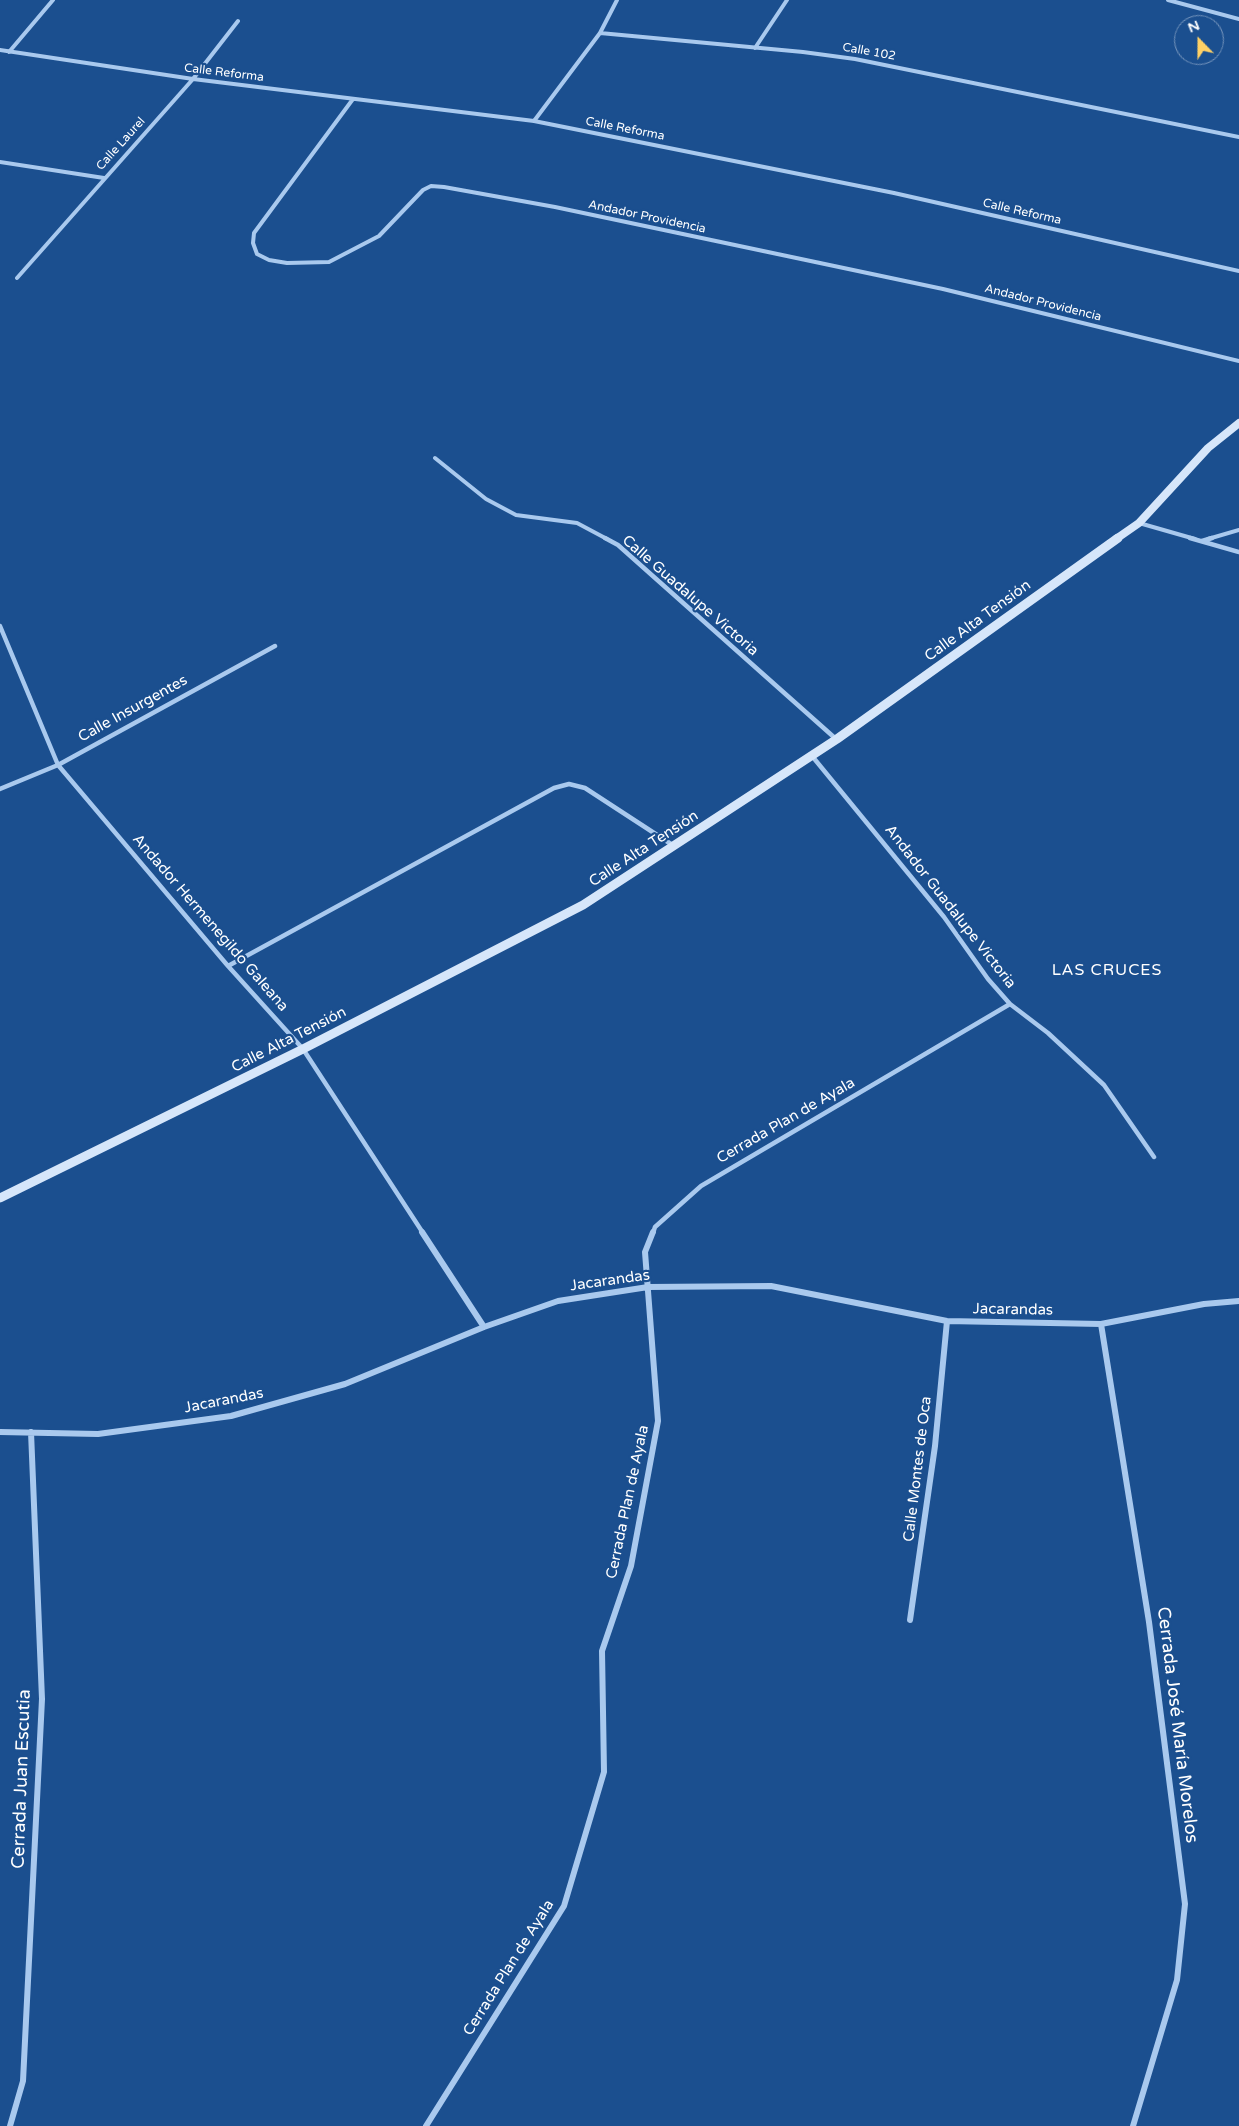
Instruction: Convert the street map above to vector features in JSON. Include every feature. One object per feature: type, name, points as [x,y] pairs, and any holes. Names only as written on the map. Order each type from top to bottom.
[{"type":"main road","name":"Calle Alta Tensión","points":[[0,1198],[303,1049],[583,905],[837,739],[1139,523],[1208,448],[1239,423]]},
{"type":"street","points":[[9,52],[53,0]]},
{"type":"street","points":[[534,121],[600,33],[618,0]]},
{"type":"street","points":[[755,48],[787,0]]},
{"type":"street","points":[[1168,0],[1239,18]]},
{"type":"street","name":"Calle Laurel","points":[[17,278],[193,79],[238,21]]},
{"type":"street","name":"Calle 102","points":[[600,33],[855,59],[1239,137]]},
{"type":"street","name":"Calle Reforma","points":[[0,50],[193,79],[534,121],[894,193],[1239,271]]},
{"type":"street","name":"Andador Providencia","points":[[353,99],[254,233],[253,243],[257,254],[269,260],[287,263],[329,262],[379,236],[423,190],[431,186],[444,187],[555,207],[934,287],[1239,361]]},
{"type":"street","points":[[0,162],[104,178]]},
{"type":"street","name":"Calle Guadalupe Victoria","points":[[435,458],[486,498],[516,515],[577,523],[618,545],[837,739]]},
{"type":"street","points":[[1139,523],[1239,552]]},
{"type":"street","points":[[1202,541],[1239,530]]},
{"type":"street","name":"Andador Hermenegildo Galeana","points":[[0,626],[58,765],[228,966],[303,1049],[484,1327]]},
{"type":"street","name":"Calle Insurgentes","points":[[0,789],[58,765],[275,646]]},
{"type":"street","name":"Andador Guadalupe Victoria","points":[[812,756],[944,917],[988,979],[1010,1004],[1048,1033],[1104,1085],[1154,1157]]},
{"type":"street","points":[[228,966],[554,788],[570,784],[585,788],[674,846]]},
{"type":"street","name":"Cerrada Plan de Ayala","points":[[426,2126],[564,1906],[604,1772],[602,1651],[631,1566],[658,1421],[645,1252],[654,1227],[702,1186],[1010,1004]]},
{"type":"street","name":"Jacarandas","points":[[0,1432],[98,1434],[231,1416],[345,1384],[484,1327],[558,1301],[648,1287],[771,1286],[947,1321],[1101,1324],[1204,1304],[1239,1301]]},
{"type":"street","name":"Calle Montes de Oca","points":[[910,1620],[935,1446],[947,1321]]},
{"type":"street","name":"Cerrada José María Morelos","points":[[1101,1324],[1149,1622],[1184,1904],[1177,1980],[1133,2126]]},
{"type":"street","name":"Cerrada Juan Escutia","points":[[10,2126],[23,2081],[42,1699],[32,1432]]},
{"type":"district","name":"LAS CRUCES","points":[[1107,971]]}]
